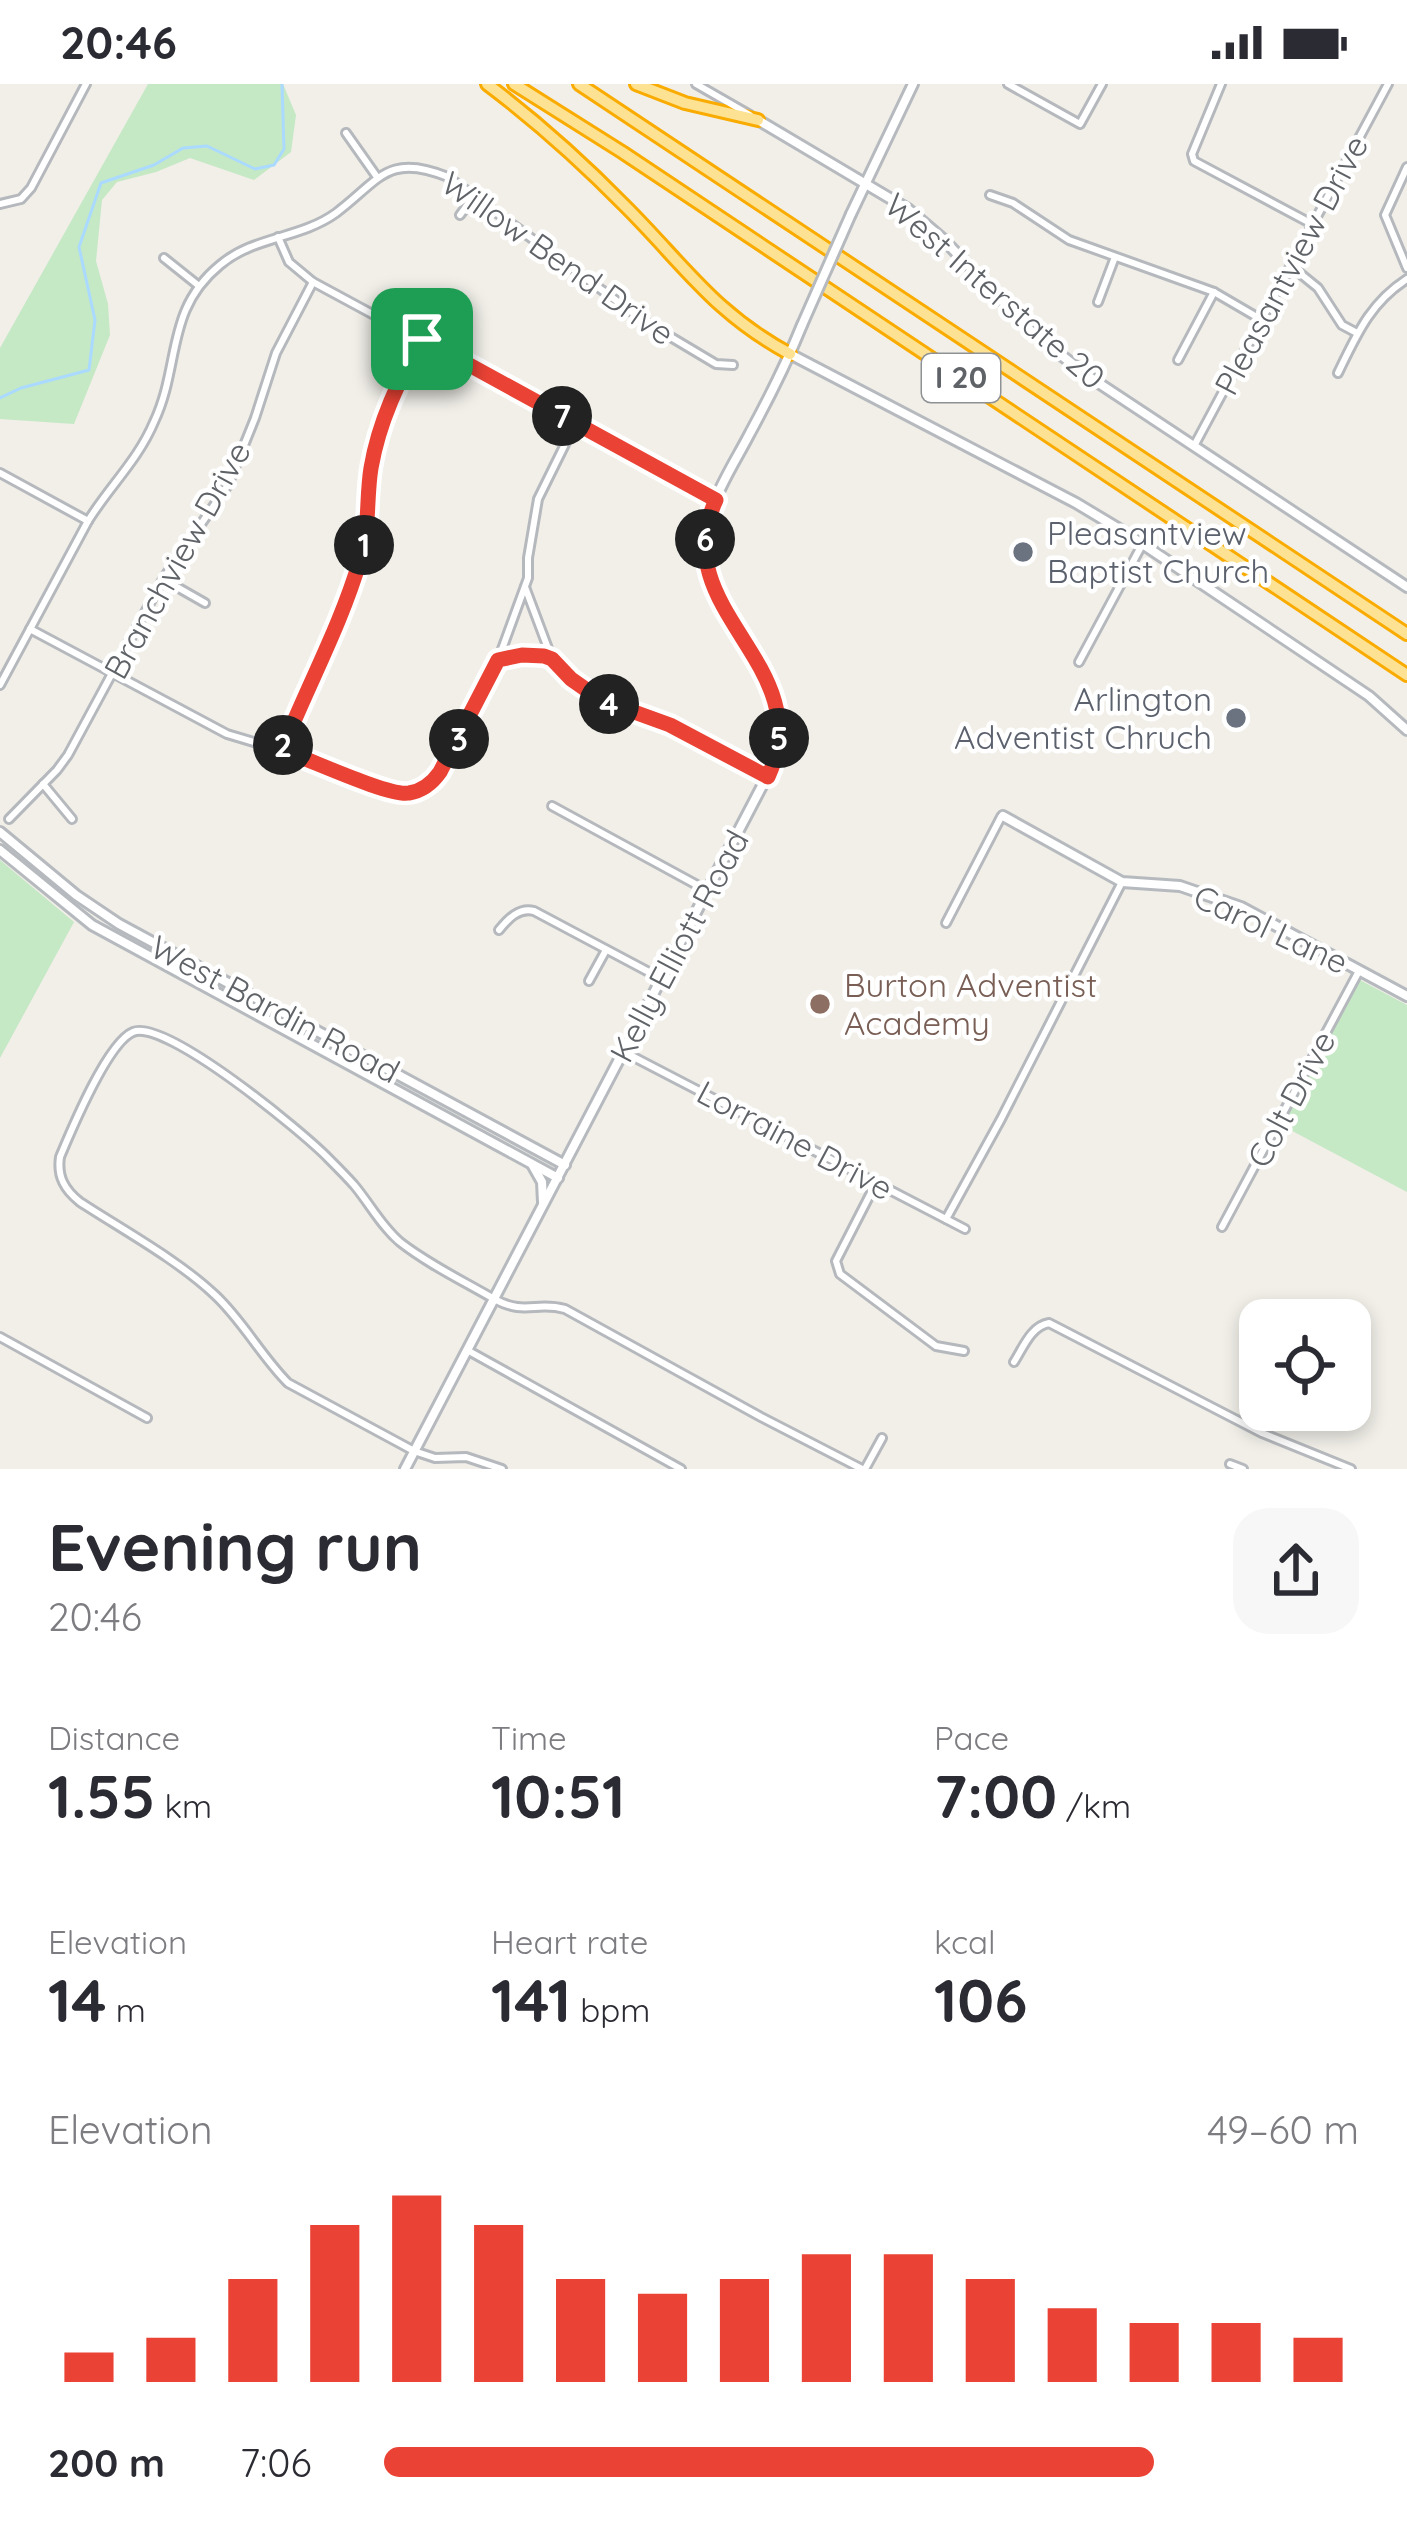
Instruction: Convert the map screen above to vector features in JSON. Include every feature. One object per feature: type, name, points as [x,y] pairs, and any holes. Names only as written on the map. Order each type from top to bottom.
[{"type":"highway","points":[[487,84],[628,208],[723,310],[790,354]]},
{"type":"highway","name":"I 20","points":[[514,84],[1407,675]]},
{"type":"highway","name":"I 20","points":[[579,84],[1407,634]]},
{"type":"highway","points":[[635,84],[685,103],[758,120]]},
{"type":"street","points":[[0,203],[21,200],[31,188],[86,84]]},
{"type":"street","name":"West Interstate 20","points":[[696,84],[866,183],[928,225],[1057,354],[1407,587]]},
{"type":"street","name":"Kelly Elliott Road","points":[[405,1469],[768,777],[780,719],[767,677],[724,609],[706,568],[705,532],[913,84]]},
{"type":"street","points":[[1008,84],[1081,124],[1102,84]]},
{"type":"street","points":[[1221,84],[1192,158],[1312,224]]},
{"type":"street","name":"Pleasantview Drive","points":[[1193,447],[1388,84]]},
{"type":"street","points":[[0,685],[88,521],[134,461],[155,422],[182,314],[199,286],[224,261],[254,243],[318,224],[377,177],[346,133]]},
{"type":"street","name":"Willow Bend Drive","points":[[377,177],[415,167],[448,177],[644,321],[716,364],[733,365]]},
{"type":"street","points":[[1407,167],[1385,214],[1407,268]]},
{"type":"street","points":[[990,195],[1012,203],[1069,240],[1214,292],[1262,320]]},
{"type":"street","points":[[460,215],[474,196]]},
{"type":"street","points":[[278,237],[289,262],[313,282],[716,500]]},
{"type":"street","points":[[1098,302],[1115,257]]},
{"type":"street","points":[[164,259],[199,286]]},
{"type":"street","points":[[1291,266],[1318,288],[1342,325],[1358,333]]},
{"type":"street","points":[[1338,373],[1380,298],[1407,279]]},
{"type":"street","name":"Branchview Drive","points":[[9,819],[68,755],[163,579],[220,498],[255,418],[276,353],[313,282]]},
{"type":"street","points":[[1178,360],[1214,292]]},
{"type":"street","points":[[282,750],[353,581],[366,537],[378,436],[422,339]]},
{"type":"street","points":[[790,354],[1143,543],[1369,696],[1407,730]]},
{"type":"street","points":[[30,629],[213,728],[380,788],[404,794],[424,787],[440,772],[498,660],[525,586],[538,499],[575,424]]},
{"type":"street","points":[[0,472],[88,521]]},
{"type":"street","points":[[220,498],[230,502]]},
{"type":"street","points":[[1079,662],[1143,543]]},
{"type":"street","points":[[163,579],[205,603]]},
{"type":"street","points":[[525,586],[552,659],[571,679],[601,700],[670,725],[768,777]]},
{"type":"street","points":[[498,660],[522,655],[552,659]]},
{"type":"street","points":[[44,784],[72,819]]},
{"type":"street","points":[[552,806],[708,891]]},
{"type":"street","points":[[946,923],[1002,817]]},
{"type":"street","name":"Carol Lane","points":[[1002,817],[1122,882],[1180,886],[1241,907],[1407,997]]},
{"type":"street","name":"West Bardin Road","points":[[0,832],[76,896],[118,924],[565,1165]]},
{"type":"street","name":"West Bardin Road","points":[[0,850],[67,906],[124,943],[558,1178]]},
{"type":"street","points":[[946,1219],[1122,882]]},
{"type":"street","points":[[67,906],[76,896]]},
{"type":"street","points":[[499,930],[528,910],[662,980]]},
{"type":"street","points":[[589,981],[606,950]]},
{"type":"street","name":"Colt Drive","points":[[1222,1227],[1360,971]]},
{"type":"street","points":[[502,1469],[466,1457],[435,1458],[414,1451],[288,1383],[217,1296],[66,1189],[58,1168],[60,1157],[95,1080],[116,1047],[134,1031],[172,1040],[212,1064],[323,1152],[395,1238],[510,1308],[550,1305],[565,1309],[760,1418],[864,1469],[882,1438]]},
{"type":"street","name":"Lorraine Drive","points":[[624,1052],[965,1229]]},
{"type":"street","points":[[547,1155],[562,1152],[577,1141]]},
{"type":"street","points":[[532,1165],[542,1182],[543,1207]]},
{"type":"street","points":[[876,1183],[836,1267],[862,1293],[936,1346],[964,1351]]},
{"type":"street","points":[[1014,1362],[1040,1325],[1049,1323],[1262,1433],[1352,1469]]},
{"type":"street","points":[[0,1337],[147,1418]]},
{"type":"street","points":[[467,1350],[681,1469]]},
{"type":"street","points":[[1230,1464],[1244,1469]]},
{"type":"green space","points":[[148,84],[283,84],[296,115],[291,152],[254,180],[190,158],[117,182],[102,200],[96,261],[108,304],[110,335],[74,424],[0,419],[0,348]]},
{"type":"green space","points":[[0,860],[74,922],[0,1058]]},
{"type":"green space","points":[[1358,979],[1407,1005],[1407,1192],[1281,1125]]},
{"type":"waterway","points":[[0,398],[89,370],[95,320],[79,247],[101,183],[154,165],[183,148],[207,146],[255,169],[274,165],[284,149],[282,84]]},
{"type":"place","name":"Pleasantview Baptist Church","points":[[1023,552]]},
{"type":"place","name":"Arlington Adventist Chruch","points":[[1236,718]]},
{"type":"place","name":"Burton Adventist Academy","points":[[820,1004]]},
{"type":"route","points":[[422,339],[716,500],[705,532],[706,568],[724,609],[767,677],[780,719],[779,742],[768,777],[670,725],[601,700],[544,656],[498,660],[440,772],[432,783],[413,793],[380,788],[282,750],[353,581],[366,537],[378,436],[401,376],[422,339]]}]
